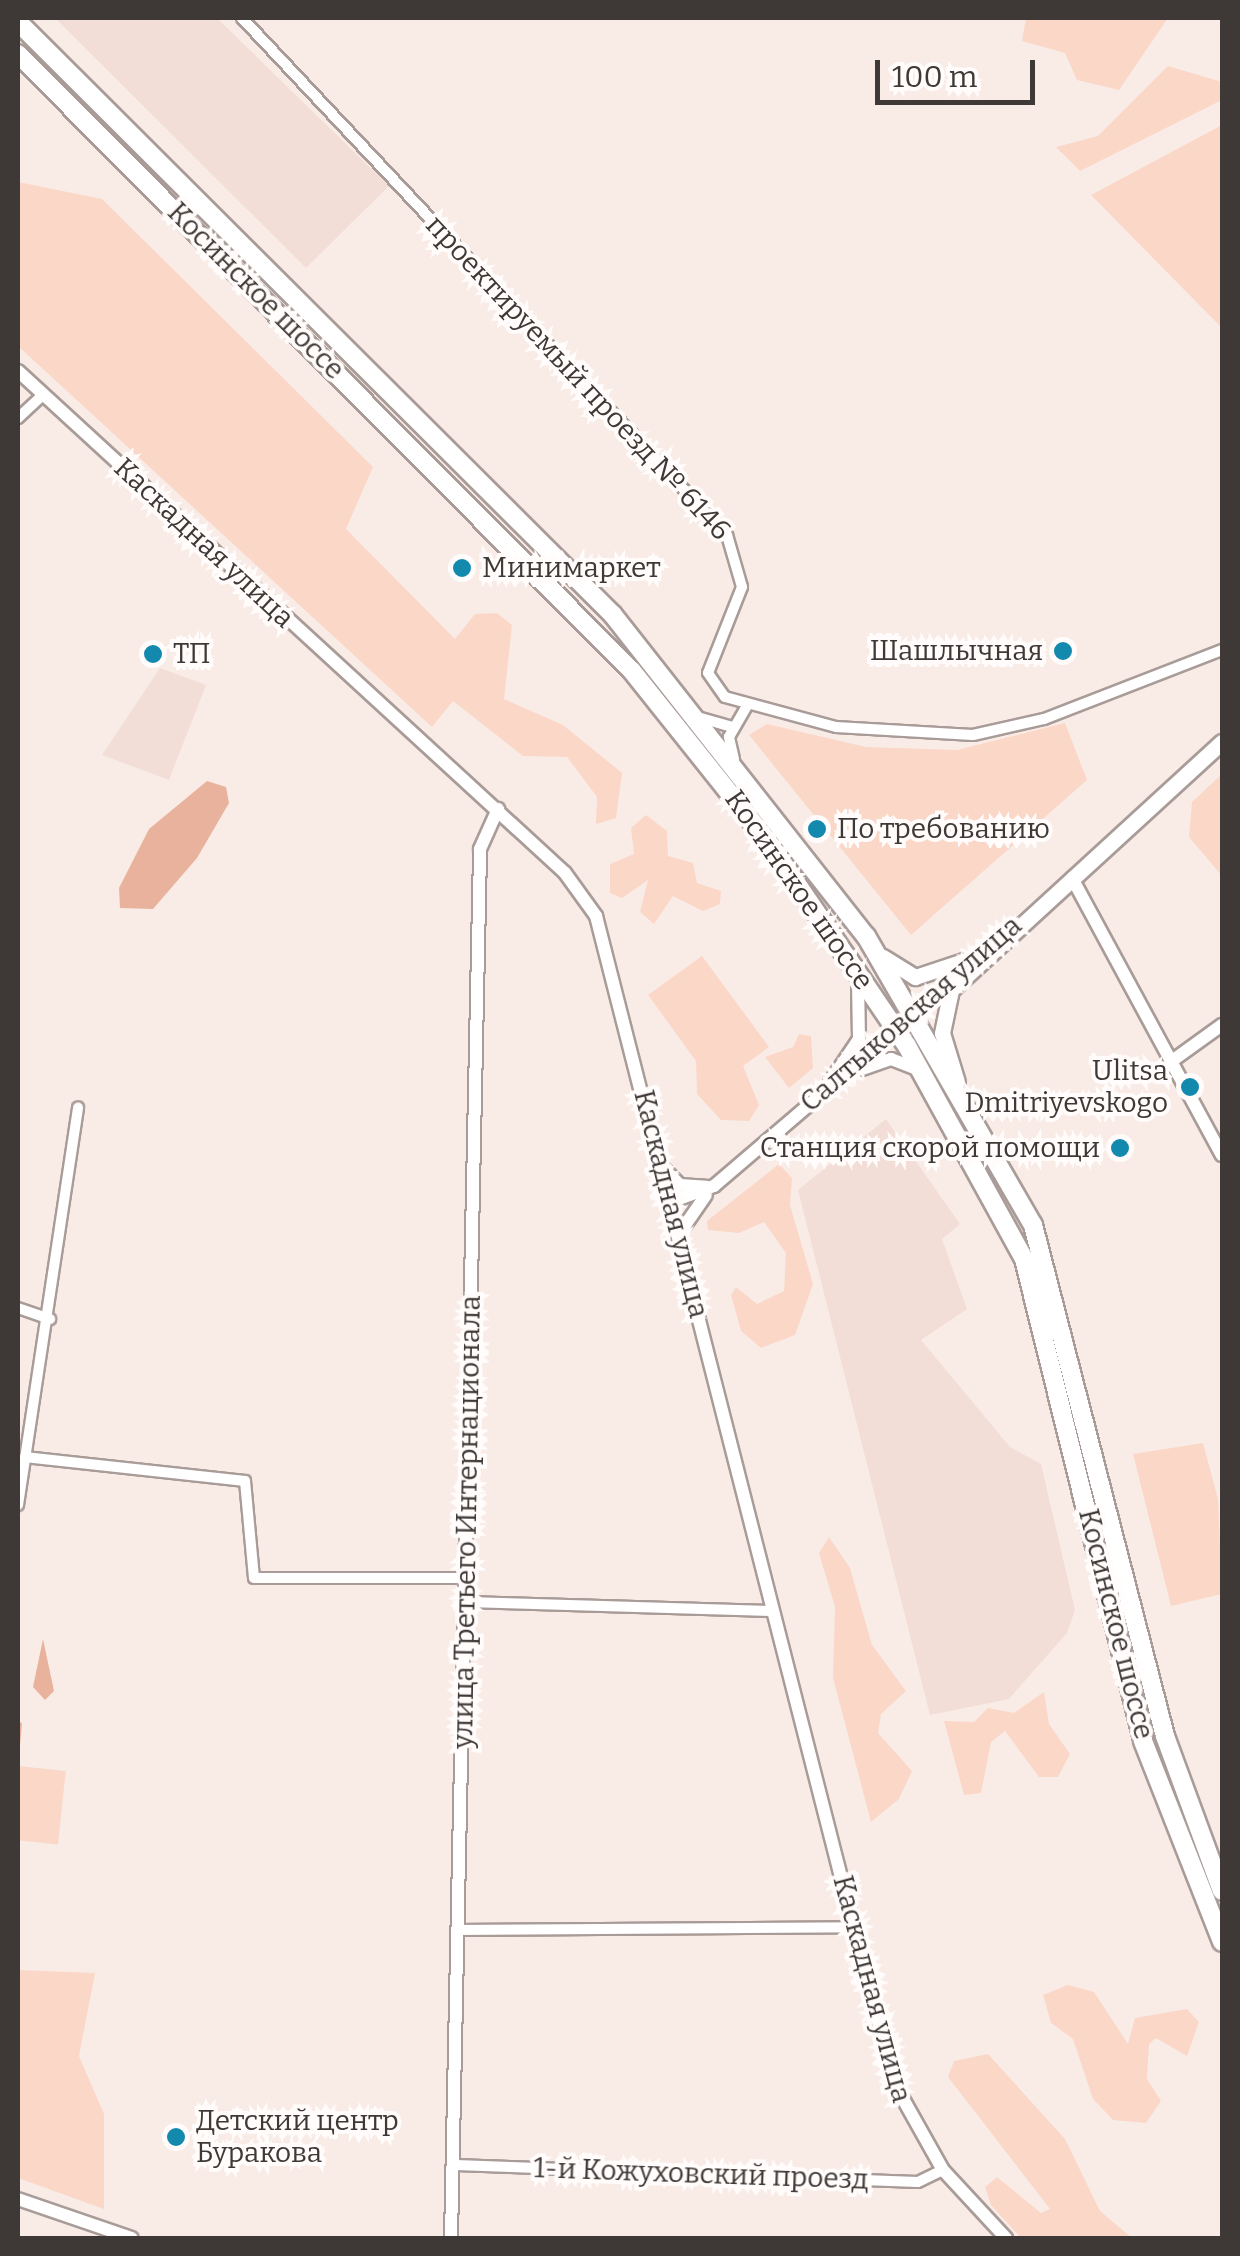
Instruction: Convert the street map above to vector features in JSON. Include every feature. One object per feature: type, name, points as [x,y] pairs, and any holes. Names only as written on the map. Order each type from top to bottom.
[{"type":"highway","name":"Косинское шоссе","points":[[18,22],[614,615],[735,760],[866,936],[957,1082],[1051,1274],[1165,1736],[1222,1892]]},
{"type":"highway","name":"Косинское шоссе","points":[[18,54],[593,628],[707,762],[844,949],[924,1072],[1029,1275],[1143,1740],[1222,1942]]},
{"type":"main road","name":"Салтыковская улица","points":[[966,966],[1072,878],[1222,742]]},
{"type":"main road","points":[[866,936],[915,977],[966,966]]},
{"type":"main road","points":[[957,1082],[941,1020],[966,966]]},
{"type":"street","name":"проектируемый проезд № 6146","points":[[242,18],[728,535],[742,586],[708,673],[718,691],[747,706],[836,727],[973,735],[1044,719],[1222,650]]},
{"type":"street","name":"Каскадная улица","points":[[18,370],[498,810],[596,916],[893,2081],[943,2170],[1002,2237]]},
{"type":"street","points":[[18,418],[43,395]]},
{"type":"street","points":[[735,760],[733,726],[747,706]]},
{"type":"street","points":[[701,718],[733,726]]},
{"type":"street","name":"улица Третьего Интернационала","points":[[451,2238],[456,2165],[480,849],[498,810]]},
{"type":"street","points":[[1072,878],[1176,1058],[1222,1155]]},
{"type":"street","points":[[832,1085],[863,1022],[844,949]]},
{"type":"street","name":"Салтыковская улица","points":[[671,1202],[714,1186],[966,966]]},
{"type":"street","points":[[1176,1058],[1222,1024]]},
{"type":"street","points":[[832,1085],[881,1060],[924,1072]]},
{"type":"street","points":[[18,1504],[50,1319],[78,1107]]},
{"type":"street","points":[[662,1166],[680,1184],[714,1186]]},
{"type":"street","points":[[679,1234],[714,1186]]},
{"type":"street","points":[[18,1308],[50,1319]]},
{"type":"street","points":[[25,1457],[244,1480],[254,1578],[464,1578]]},
{"type":"street","points":[[464,1602],[774,1611]]},
{"type":"street","points":[[459,1930],[854,1927]]},
{"type":"street","name":"1-й Кожуховский проезд","points":[[456,2165],[918,2182],[943,2170]]},
{"type":"street","points":[[18,2199],[132,2238]]},
{"type":"shaded area","points":[[55,18],[217,18],[389,186],[306,268]]},
{"type":"shaded area","points":[[1026,18],[1168,18],[1119,90],[1077,80],[1065,53],[1022,41]]},
{"type":"shaded area","points":[[1168,66],[1222,82],[1222,100],[1080,171],[1056,147],[1098,136]]},
{"type":"shaded area","points":[[1222,125],[1222,328],[1091,195]]},
{"type":"shaded area","points":[[18,182],[102,199],[373,467],[346,529],[455,639],[475,614],[497,613],[512,625],[504,699],[563,725],[622,773],[616,818],[596,824],[597,797],[567,757],[523,756],[453,701],[432,727],[18,346]]},
{"type":"shaded area","points":[[160,668],[206,685],[169,780],[102,755]]},
{"type":"shaded area","points":[[1065,723],[1087,780],[911,935],[749,735],[767,724],[866,747],[957,750]]},
{"type":"shaded area","points":[[1222,774],[1222,876],[1189,837],[1192,802]]},
{"type":"shaded area","points":[[207,781],[226,787],[229,803],[197,858],[153,909],[120,908],[119,888],[149,829]]},
{"type":"shaded area","points":[[646,815],[667,831],[668,856],[693,863],[697,883],[721,891],[720,904],[703,911],[673,896],[654,924],[640,912],[648,880],[622,898],[610,893],[610,864],[634,854],[631,828]]},
{"type":"shaded area","points":[[702,956],[769,1047],[743,1066],[759,1105],[749,1121],[721,1120],[697,1094],[696,1061],[648,995]]},
{"type":"shaded area","points":[[799,1034],[811,1036],[813,1068],[789,1088],[765,1057],[793,1047]]},
{"type":"shaded area","points":[[886,1119],[960,1224],[942,1239],[967,1309],[921,1340],[1010,1447],[1041,1464],[1075,1610],[1067,1633],[1009,1699],[930,1715],[798,1190]]},
{"type":"shaded area","points":[[779,1164],[792,1178],[790,1205],[813,1284],[795,1335],[761,1348],[741,1331],[731,1295],[736,1287],[757,1304],[784,1291],[786,1253],[764,1222],[739,1233],[708,1230],[707,1221]]},
{"type":"shaded area","points":[[1203,1443],[1218,1499],[1222,1594],[1171,1606],[1133,1454]]},
{"type":"shaded area","points":[[829,1537],[850,1568],[872,1645],[906,1691],[881,1714],[878,1733],[912,1771],[899,1799],[871,1822],[833,1678],[835,1607],[819,1553]]},
{"type":"shaded area","points":[[43,1639],[54,1691],[45,1700],[33,1687]]},
{"type":"shaded area","points":[[1044,1692],[1049,1724],[1070,1754],[1058,1777],[1039,1777],[1005,1731],[991,1742],[981,1793],[964,1795],[944,1721],[974,1722],[988,1708],[1014,1713]]},
{"type":"shaded area","points":[[18,1766],[66,1771],[58,1845],[18,1840]]},
{"type":"shaded area","points":[[18,1970],[95,1973],[79,2056],[104,2114],[104,2209],[18,2178]]},
{"type":"shaded area","points":[[1068,1985],[1094,1992],[1128,2044],[1135,2018],[1187,2009],[1199,2022],[1187,2056],[1156,2038],[1149,2044],[1147,2079],[1161,2101],[1146,2123],[1113,2120],[1093,2099],[1073,2039],[1051,2023],[1043,1995]]},
{"type":"shaded area","points":[[988,2054],[1065,2139],[1100,2211],[1132,2238],[1021,2238],[991,2205],[985,2187],[997,2177],[1041,2213],[1050,2209],[948,2077],[954,2061]]},
{"type":"waterway","points":[[18,1746],[20,1724]]},
{"type":"waterway","points":[[18,1946],[18,1972]]},
{"type":"place","name":"Минимаркет","points":[[462,568]]},
{"type":"place","name":"Шашлычная","points":[[1063,651]]},
{"type":"place","name":"ТП","points":[[153,654]]},
{"type":"place","name":"По требованию","points":[[817,829]]},
{"type":"place","name":"Ulitsa Dmitriyevskogo","points":[[1190,1087]]},
{"type":"place","name":"Станция скорой помощи","points":[[1120,1148]]},
{"type":"place","name":"Детский центр Буракова","points":[[176,2137]]}]
